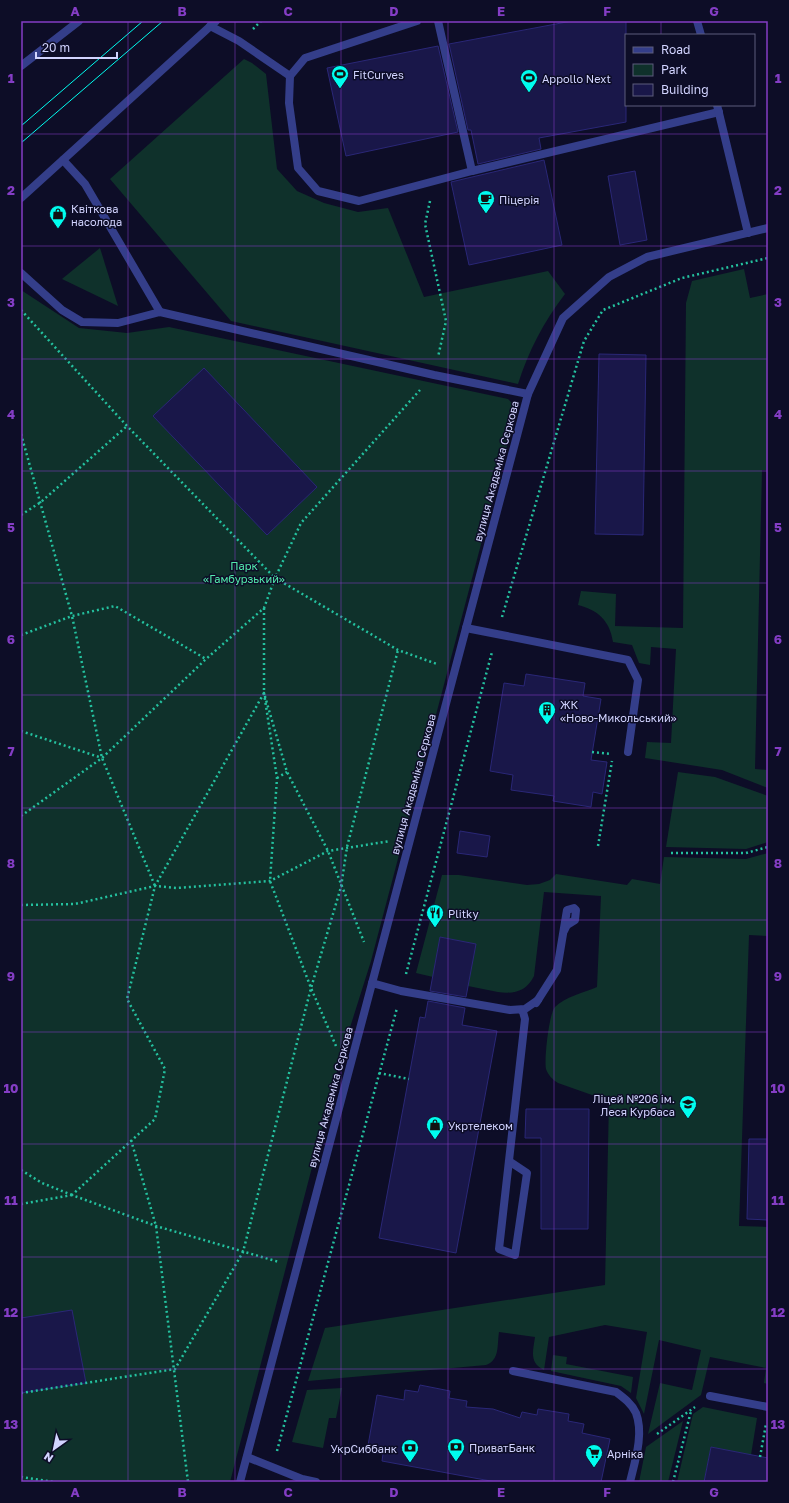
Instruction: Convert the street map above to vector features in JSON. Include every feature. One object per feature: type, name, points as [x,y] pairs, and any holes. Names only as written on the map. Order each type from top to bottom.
[{"type":"street","points":[[21,66],[78,21]]},
{"type":"street","points":[[417,21],[305,58],[290,76],[289,103],[298,168],[318,191],[359,201],[718,109],[748,233]]},
{"type":"street","points":[[438,21],[472,171]]},
{"type":"street","points":[[697,21],[701,34]]},
{"type":"street","points":[[21,198],[213,24],[290,76]]},
{"type":"street","points":[[63,160],[85,184],[160,312]]},
{"type":"street","name":"вулиця Академіка Сєркова","points":[[240,1482],[528,394],[563,318],[609,277],[647,257],[768,228]]},
{"type":"street","points":[[21,272],[62,310],[82,322],[118,323],[160,312],[434,375],[528,394]]},
{"type":"street","points":[[466,628],[628,660],[638,680],[628,752]]},
{"type":"street","points":[[525,1019],[558,970],[564,931]]},
{"type":"street","points":[[372,983],[402,991],[510,1010],[521,1010],[533,1005],[538,1000]]},
{"type":"street","points":[[509,1161],[527,1173],[515,1255],[499,1249],[525,1019],[524,1012],[521,1010]]},
{"type":"street","points":[[514,1371],[616,1392],[627,1401],[636,1413],[638,1426],[638,1448],[630,1482]]},
{"type":"street","points":[[710,1396],[768,1407]]},
{"type":"street","points":[[247,1457],[302,1479],[316,1482]]},
{"type":"path","points":[[347,1076],[270,881],[277,778],[264,693],[264,608],[275,578],[301,523],[434,375],[446,321],[425,224],[435,181]]},
{"type":"path","points":[[273,1467],[402,991],[496,635],[584,340],[603,310],[682,278],[768,258]]},
{"type":"path","points":[[21,310],[127,426],[275,578],[398,650],[455,670]]},
{"type":"path","points":[[21,515],[41,502],[127,426]]},
{"type":"path","points":[[21,434],[72,616],[102,758],[155,886]]},
{"type":"path","points":[[21,635],[72,616],[115,606],[206,659]]},
{"type":"path","points":[[21,816],[102,758],[206,659],[264,608]]},
{"type":"path","points":[[175,1369],[243,1252],[311,988],[341,886],[347,847],[398,650]]},
{"type":"path","points":[[264,693],[287,772],[328,851],[366,948]]},
{"type":"path","points":[[21,1204],[72,1195],[155,1118],[165,1069],[127,999],[155,886],[264,693]]},
{"type":"path","points":[[21,731],[102,758]]},
{"type":"path","points":[[277,778],[287,772]]},
{"type":"path","points":[[21,904],[75,904],[155,886],[177,888],[270,881],[328,851],[410,837]]},
{"type":"path","points":[[671,853],[746,853],[768,847]]},
{"type":"path","points":[[379,1073],[409,1079]]},
{"type":"path","points":[[131,1140],[156,1226],[188,1482]]},
{"type":"path","points":[[21,1170],[42,1182],[72,1195],[156,1226],[297,1267]]},
{"type":"path","points":[[21,1393],[175,1369]]},
{"type":"path","points":[[638,1448],[710,1396]]},
{"type":"path","points":[[673,1482],[691,1410]]},
{"type":"path","points":[[760,1457],[767,1418]]},
{"type":"path","points":[[21,1477],[54,1482]]},
{"type":"green space","points":[[244,59],[252,63],[266,74],[277,169],[297,191],[324,203],[358,212],[388,208],[424,297],[548,271],[565,294],[537,337],[518,384],[231,321],[110,179]]},
{"type":"green space","points":[[100,248],[118,306],[62,279]]},
{"type":"green space","points":[[744,269],[750,298],[768,294],[768,470],[762,470],[755,769],[768,770],[768,788],[722,770],[645,758],[647,742],[671,743],[676,649],[651,647],[650,665],[639,663],[632,645],[613,642],[606,622],[597,613],[578,605],[581,591],[616,594],[615,626],[683,628],[686,303],[692,281]]},
{"type":"green space","name":"Парк «Гамбурзький»","points":[[21,290],[79,328],[127,333],[169,327],[508,399],[517,408],[371,961],[341,1056],[230,1482],[21,1482]]},
{"type":"green space","points":[[678,772],[715,777],[768,796],[768,842],[746,849],[666,847]]},
{"type":"green space","points":[[768,853],[768,936],[749,935],[739,1226],[768,1227],[768,1384],[764,1383],[766,1368],[710,1357],[701,1395],[648,1434],[660,1383],[692,1390],[701,1350],[659,1340],[644,1414],[636,1398],[647,1332],[605,1325],[549,1337],[544,1370],[536,1364],[534,1360],[533,1352],[535,1337],[499,1332],[496,1356],[494,1360],[486,1365],[308,1381],[325,1328],[605,1285],[609,1101],[558,1083],[546,1069],[546,1047],[551,1018],[555,1007],[569,998],[597,987],[601,896],[544,892],[534,976],[522,990],[506,993],[496,992],[468,986],[475,944],[440,937],[433,977],[416,973],[442,875],[459,875],[527,885],[539,884],[550,880],[556,874],[627,885],[632,879],[660,884],[664,857],[746,859]]},
{"type":"green space","points":[[553,1355],[567,1357],[566,1364],[633,1377],[631,1393],[621,1386],[551,1371]]},
{"type":"green space","points":[[342,1388],[336,1418],[329,1418],[323,1448],[292,1442],[307,1390]]},
{"type":"green space","points":[[703,1407],[757,1418],[751,1455],[711,1447],[704,1482],[677,1482],[693,1414]]},
{"type":"green space","points":[[683,1421],[668,1482],[639,1482],[646,1447]]},
{"type":"building","points":[[572,21],[626,21],[626,122],[539,138],[541,149],[478,164],[471,130],[468,130],[449,44]]},
{"type":"building","points":[[438,46],[458,132],[346,156],[327,68]]},
{"type":"building","points":[[544,160],[562,245],[469,265],[451,182]]},
{"type":"building","points":[[635,171],[647,240],[620,245],[608,176]]},
{"type":"building","points":[[599,354],[646,355],[643,535],[595,534]]},
{"type":"building","points":[[204,368],[317,487],[267,535],[153,416]]},
{"type":"building","name":"ЖК «Ново-Микольський»","points":[[526,674],[585,683],[583,696],[601,699],[591,760],[607,762],[602,794],[593,792],[591,807],[553,801],[554,796],[511,790],[513,775],[490,771],[504,683],[524,686]]},
{"type":"building","points":[[460,831],[490,836],[487,857],[457,853]]},
{"type":"building","points":[[440,937],[476,944],[466,997],[430,991]]},
{"type":"building","points":[[428,1001],[465,1008],[462,1025],[497,1031],[456,1253],[379,1238],[420,1017],[425,1018]]},
{"type":"building","points":[[526,1109],[589,1109],[588,1229],[541,1229],[541,1138],[525,1138]]},
{"type":"building","points":[[749,1139],[768,1139],[768,1220],[747,1219]]},
{"type":"building","points":[[72,1310],[86,1383],[21,1393],[21,1318]]},
{"type":"building","points":[[420,1385],[450,1391],[449,1398],[467,1401],[466,1407],[493,1409],[520,1418],[522,1412],[537,1415],[538,1409],[569,1414],[568,1421],[584,1424],[582,1433],[610,1439],[601,1482],[496,1482],[382,1461],[383,1454],[367,1451],[377,1395],[404,1400],[405,1390],[418,1392]]},
{"type":"building","points":[[711,1447],[768,1458],[768,1482],[704,1482]]},
{"type":"tram line","points":[[21,126],[143,21]]},
{"type":"tram line","points":[[21,143],[163,21]]},
{"type":"place","name":"FitCurves","points":[[340,89]]},
{"type":"place","name":"Appollo Next","points":[[529,93]]},
{"type":"place","name":"Піцерія","points":[[486,214]]},
{"type":"place","name":"Квіткова насолода","points":[[58,229]]},
{"type":"place","name":"ЖК «Ново-Микольський»","points":[[547,725]]},
{"type":"place","name":"Plitky","points":[[435,928]]},
{"type":"place","name":"Ліцей №206 ім. Леся Курбаса","points":[[688,1119]]},
{"type":"place","name":"Укртелеком","points":[[435,1140]]},
{"type":"place","name":"ПриватБанк","points":[[456,1462]]},
{"type":"place","name":"УкрСиббанк","points":[[410,1463]]},
{"type":"place","name":"Арніка","points":[[594,1468]]}]
